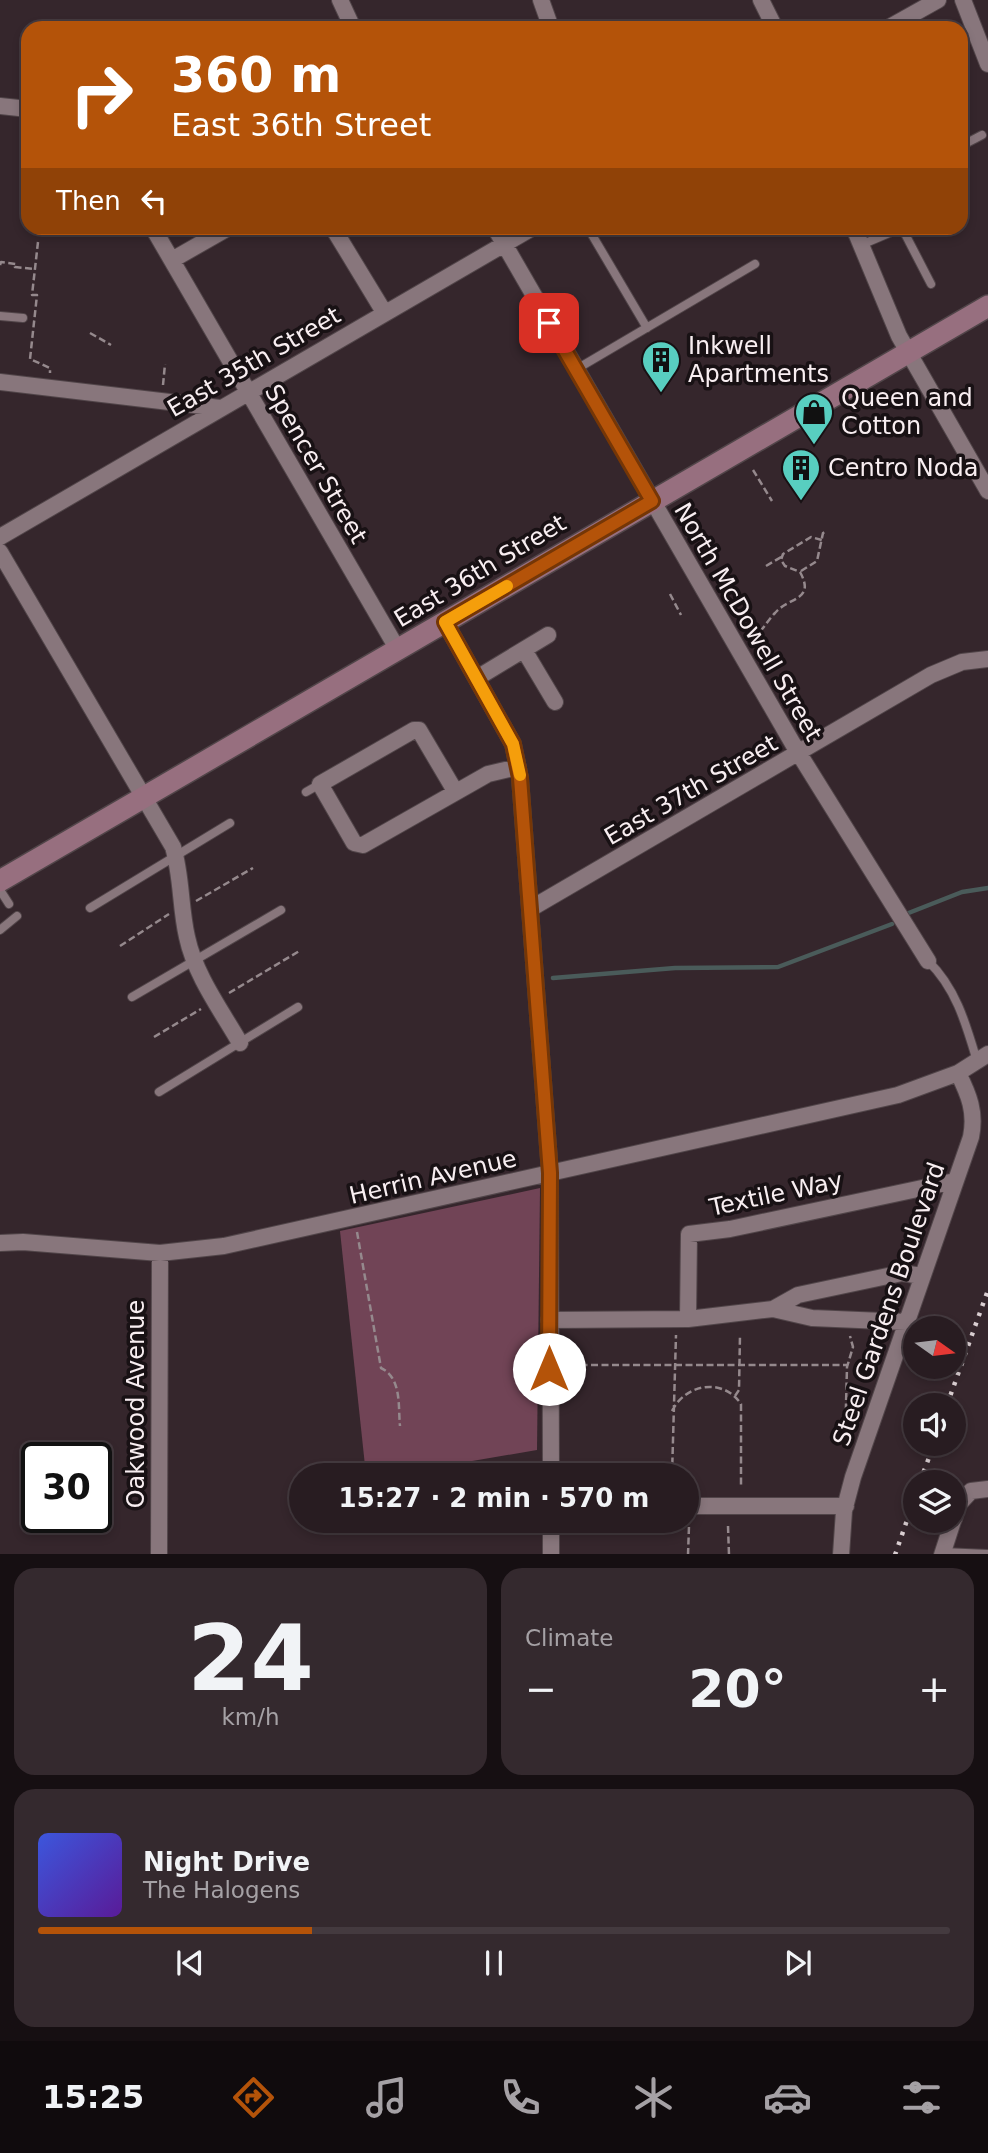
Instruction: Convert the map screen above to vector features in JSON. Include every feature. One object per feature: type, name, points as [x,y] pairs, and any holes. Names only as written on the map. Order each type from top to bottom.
[{"type":"street","points":[[340,0],[350,21]]},
{"type":"street","points":[[541,0],[548,21]]},
{"type":"street","points":[[761,0],[772,21]]},
{"type":"street","points":[[900,21],[938,0]]},
{"type":"street","points":[[963,0],[988,64]]},
{"type":"street","points":[[0,106],[21,108]]},
{"type":"street","name":"Spencer Street","points":[[157,235],[398,650]]},
{"type":"street","points":[[172,260],[216,235]]},
{"type":"street","points":[[337,235],[384,312]]},
{"type":"street","name":"North McDowell Street","points":[[499,235],[799,754],[928,961]]},
{"type":"street","name":"East 35th Street","points":[[0,537],[519,235]]},
{"type":"street","points":[[857,235],[907,353],[988,491]]},
{"type":"street","name":"East 36th Street","points":[[0,881],[988,306]]},
{"type":"street","points":[[0,382],[220,408]]},
{"type":"street","points":[[0,552],[176,856],[186,935],[194,961],[240,1043]]},
{"type":"street","points":[[445,622],[513,744],[518,767],[550,1173],[551,1463]]},
{"type":"street","points":[[477,678],[548,635]]},
{"type":"street","points":[[524,650],[555,702]]},
{"type":"street","name":"East 37th Street","points":[[530,909],[946,668],[972,659],[988,659]]},
{"type":"street","points":[[455,791],[419,730],[414,730],[313,788],[354,843],[363,845],[488,774],[518,767]]},
{"type":"street","name":"Herrin Avenue","points":[[0,1243],[23,1242],[160,1253],[224,1246],[898,1096],[958,1073],[983,1057]]},
{"type":"street","name":"Steel Gardens Boulevard","points":[[908,1316],[975,1119],[972,1102],[958,1073]]},
{"type":"street","name":"Textile Way","points":[[688,1319],[689,1234],[730,1229],[955,1181]]},
{"type":"street","name":"Oakwood Avenue","points":[[159,1554],[160,1253]]},
{"type":"street","points":[[773,1309],[798,1295],[842,1284],[902,1273],[922,1276]]},
{"type":"street","points":[[549,1320],[688,1319],[773,1309],[812,1318],[903,1322]]},
{"type":"street","name":"Steel Gardens Boulevard","points":[[841,1554],[846,1506],[903,1331]]},
{"type":"street","points":[[966,1496],[971,1491],[988,1489]]},
{"type":"street","points":[[699,1506],[846,1506]]},
{"type":"street","points":[[551,1533],[551,1554]]},
{"type":"street","points":[[942,1553],[949,1533]]},
{"type":"lane","points":[[968,142],[982,135]]},
{"type":"lane","points":[[592,235],[647,328]]},
{"type":"lane","points":[[861,245],[885,235]]},
{"type":"lane","points":[[906,235],[931,284]]},
{"type":"lane","points":[[575,370],[755,264]]},
{"type":"lane","points":[[0,316],[23,318]]},
{"type":"lane","points":[[90,908],[230,823]]},
{"type":"lane","points":[[0,890],[9,904]]},
{"type":"lane","points":[[132,997],[281,911]]},
{"type":"lane","points":[[0,930],[17,916]]},
{"type":"lane","points":[[928,961],[944,976],[983,1057]]},
{"type":"lane","points":[[159,1093],[298,1007]]},
{"type":"lane","points":[[942,1553],[988,1554]]},
{"type":"path","points":[[38,242],[33,295],[37,295],[30,359],[50,368],[50,373]]},
{"type":"path","points":[[0,265],[1,262],[34,269]]},
{"type":"path","points":[[90,332],[111,345]]},
{"type":"path","points":[[163,385],[165,364]]},
{"type":"path","points":[[753,470],[772,500]]},
{"type":"path","points":[[800,572],[817,561],[827,531]]},
{"type":"path","points":[[766,566],[811,537],[822,540]]},
{"type":"path","points":[[752,638],[768,626],[775,611],[801,596],[806,583],[800,572],[785,566],[783,556]]},
{"type":"path","points":[[670,594],[681,615]]},
{"type":"path","points":[[196,901],[253,868]]},
{"type":"path","points":[[120,946],[176,912]]},
{"type":"path","points":[[227,995],[301,950]]},
{"type":"path","points":[[154,1037],[204,1008]]},
{"type":"path","points":[[356,1218],[379,1357],[382,1368],[393,1375],[396,1383],[400,1426]]},
{"type":"path","points":[[671,1463],[677,1335]]},
{"type":"path","points":[[735,1396],[738,1390],[740,1335]]},
{"type":"path","points":[[845,1442],[847,1366],[853,1347],[850,1336]]},
{"type":"path","points":[[570,1364],[847,1366]]},
{"type":"path","points":[[672,1411],[683,1395],[699,1388],[724,1388],[735,1396],[741,1404],[741,1487]]},
{"type":"path","points":[[728,1526],[729,1554]]},
{"type":"path","points":[[688,1554],[689,1533]]},
{"type":"shaded area","points":[[540,1188],[537,1450],[461,1463],[365,1463],[340,1231]]},
{"type":"waterway","points":[[906,914],[962,892],[988,888]]},
{"type":"waterway","points":[[553,978],[675,968],[778,967],[892,924]]},
{"type":"railway","points":[[951,1393],[988,1290]]},
{"type":"railway","points":[[924,1470],[930,1456]]},
{"type":"railway","points":[[895,1554],[903,1532]]},
{"type":"slow traffic","points":[[507,586],[445,622],[513,744],[520,775]]},
{"type":"place","name":"Inkwell Apartments","points":[[661,394]]},
{"type":"place","name":"Queen and Cotton","points":[[814,446]]},
{"type":"place","name":"Centro Noda","points":[[801,502]]},
{"type":"route","points":[[549,323],[652,501],[445,622],[501,720],[517,755],[550,1173],[549,1369]]}]
